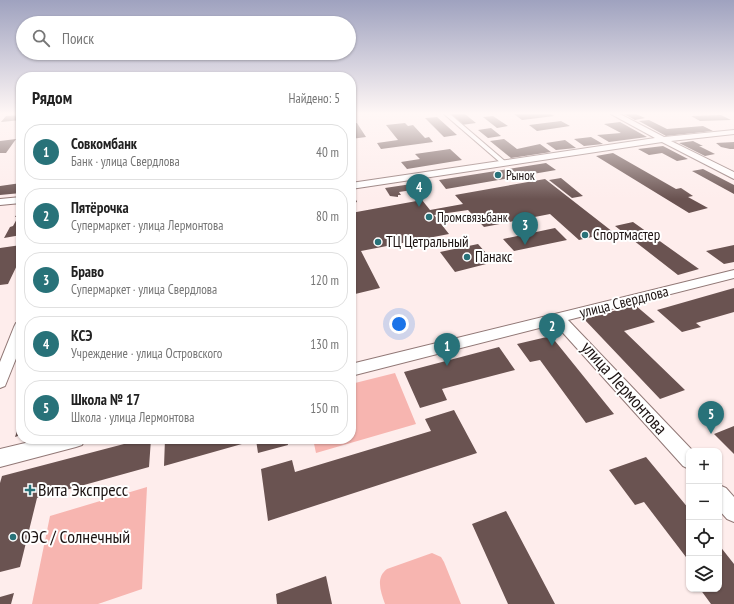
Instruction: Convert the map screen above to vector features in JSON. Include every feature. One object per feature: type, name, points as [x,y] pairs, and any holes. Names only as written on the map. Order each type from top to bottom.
[{"type":"street","points":[[479,142],[504,164]]},
{"type":"street","points":[[356,185],[644,142]]},
{"type":"street","points":[[670,142],[734,176]]},
{"type":"street","points":[[0,202],[16,200]]},
{"type":"street","name":"улица Свердлова","points":[[356,369],[734,274]]},
{"type":"street","name":"улица Лермонтова","points":[[558,318],[686,457]]},
{"type":"street","points":[[0,381],[16,340]]},
{"type":"street","points":[[0,458],[56,444]]},
{"type":"street","points":[[722,498],[734,512]]},
{"type":"shaded area","points":[[395,373],[416,424],[356,441],[356,383]]},
{"type":"shaded area","points":[[314,444],[347,444],[316,453]]},
{"type":"shaded area","points":[[147,487],[142,589],[98,604],[32,604],[50,516]]},
{"type":"shaded area","points":[[432,553],[441,557],[444,562],[461,604],[385,604],[380,585],[383,573],[387,569]]},
{"type":"building","points":[[0,142],[14,142],[6,153],[0,153]]},
{"type":"building","points":[[383,142],[432,142],[381,149],[377,143]]},
{"type":"building","points":[[491,142],[508,142],[517,149],[540,144],[551,152],[511,158]]},
{"type":"building","points":[[568,142],[576,148],[556,150],[546,143]]},
{"type":"building","points":[[579,142],[600,142],[603,144],[584,146]]},
{"type":"building","points":[[695,142],[703,146],[699,146],[715,154],[705,156],[679,143]]},
{"type":"building","points":[[734,142],[734,149],[721,147],[716,143]]},
{"type":"building","points":[[663,146],[688,159],[677,161],[662,153],[649,155],[638,149]]},
{"type":"building","points":[[450,149],[462,160],[407,169],[401,162],[420,159],[415,154]]},
{"type":"building","points":[[613,153],[676,189],[681,188],[693,196],[688,197],[708,208],[689,213],[596,156]]},
{"type":"building","name":"Рынок","points":[[546,163],[556,170],[446,189],[439,180]]},
{"type":"building","points":[[703,169],[734,185],[734,194],[692,171]]},
{"type":"building","points":[[561,178],[583,196],[572,198],[549,180]]},
{"type":"building","points":[[545,179],[613,232],[579,240],[550,214],[484,227],[468,210],[434,215],[449,234],[361,251],[380,288],[356,294],[356,212],[422,200],[430,210],[463,204],[455,195]]},
{"type":"building","points":[[418,183],[424,191],[417,193],[414,193],[412,190],[399,192],[401,195],[398,195],[398,197],[390,196],[385,188]]},
{"type":"building","points":[[16,184],[16,193],[0,195],[0,186]]},
{"type":"building","points":[[16,221],[16,236],[4,238],[10,227],[13,226]]},
{"type":"building","points":[[633,222],[699,269],[678,275],[615,226]]},
{"type":"building","points":[[555,228],[567,240],[514,251],[503,239]]},
{"type":"building","name":"Панакс","points":[[478,244],[494,262],[455,272],[440,252]]},
{"type":"building","points":[[734,245],[734,262],[724,264],[706,251]]},
{"type":"building","points":[[16,246],[16,267],[8,284],[0,285],[0,248]]},
{"type":"building","points":[[734,288],[734,312],[696,323],[701,327],[682,332],[657,310]]},
{"type":"building","points":[[635,305],[655,322],[624,331],[685,390],[660,399],[584,319]]},
{"type":"building","points":[[551,336],[614,414],[586,423],[540,360],[530,362],[517,344]]},
{"type":"building","points":[[499,347],[515,370],[442,389],[447,400],[420,408],[404,372]]},
{"type":"building","points":[[454,410],[477,453],[268,521],[261,469],[292,460],[295,472],[431,431],[425,419]]},
{"type":"building","points":[[734,426],[734,454],[714,434]]},
{"type":"building","points":[[124,444],[151,444],[149,467],[37,498],[20,567],[0,572],[0,483],[2,476]]},
{"type":"building","points":[[165,444],[242,444],[164,466]]},
{"type":"building","points":[[257,444],[288,444],[288,445],[258,453]]},
{"type":"building","points":[[646,457],[686,505],[686,557],[644,502],[635,505],[609,470]]},
{"type":"building","points":[[506,511],[555,604],[508,604],[472,524]]},
{"type":"building","points":[[722,549],[734,564],[734,604],[711,604],[702,592],[722,592]]},
{"type":"building","points":[[326,576],[332,604],[277,604],[276,594]]},
{"type":"building","points":[[14,593],[11,604],[0,604],[0,597]]},
{"type":"place","name":"Рынок","points":[[498,175]]},
{"type":"place","name":"КСЭ","points":[[419,207]]},
{"type":"place","name":"Промсвязьбанк","points":[[429,217]]},
{"type":"place","name":"Спортмастер","points":[[585,235]]},
{"type":"place","name":"ТЦ Цетральный","points":[[378,242]]},
{"type":"place","name":"Браво","points":[[525,245]]},
{"type":"place","name":"Панакс","points":[[467,257]]},
{"type":"place","name":"Пятёрочка","points":[[552,346]]},
{"type":"place","name":"Совкомбанк","points":[[447,366]]},
{"type":"place","name":"Школа № 17","points":[[711,434]]},
{"type":"place","name":"Вита Экспресс","points":[[30,490]]},
{"type":"place","name":"ОЭС / Солнечный","points":[[13,537]]}]
